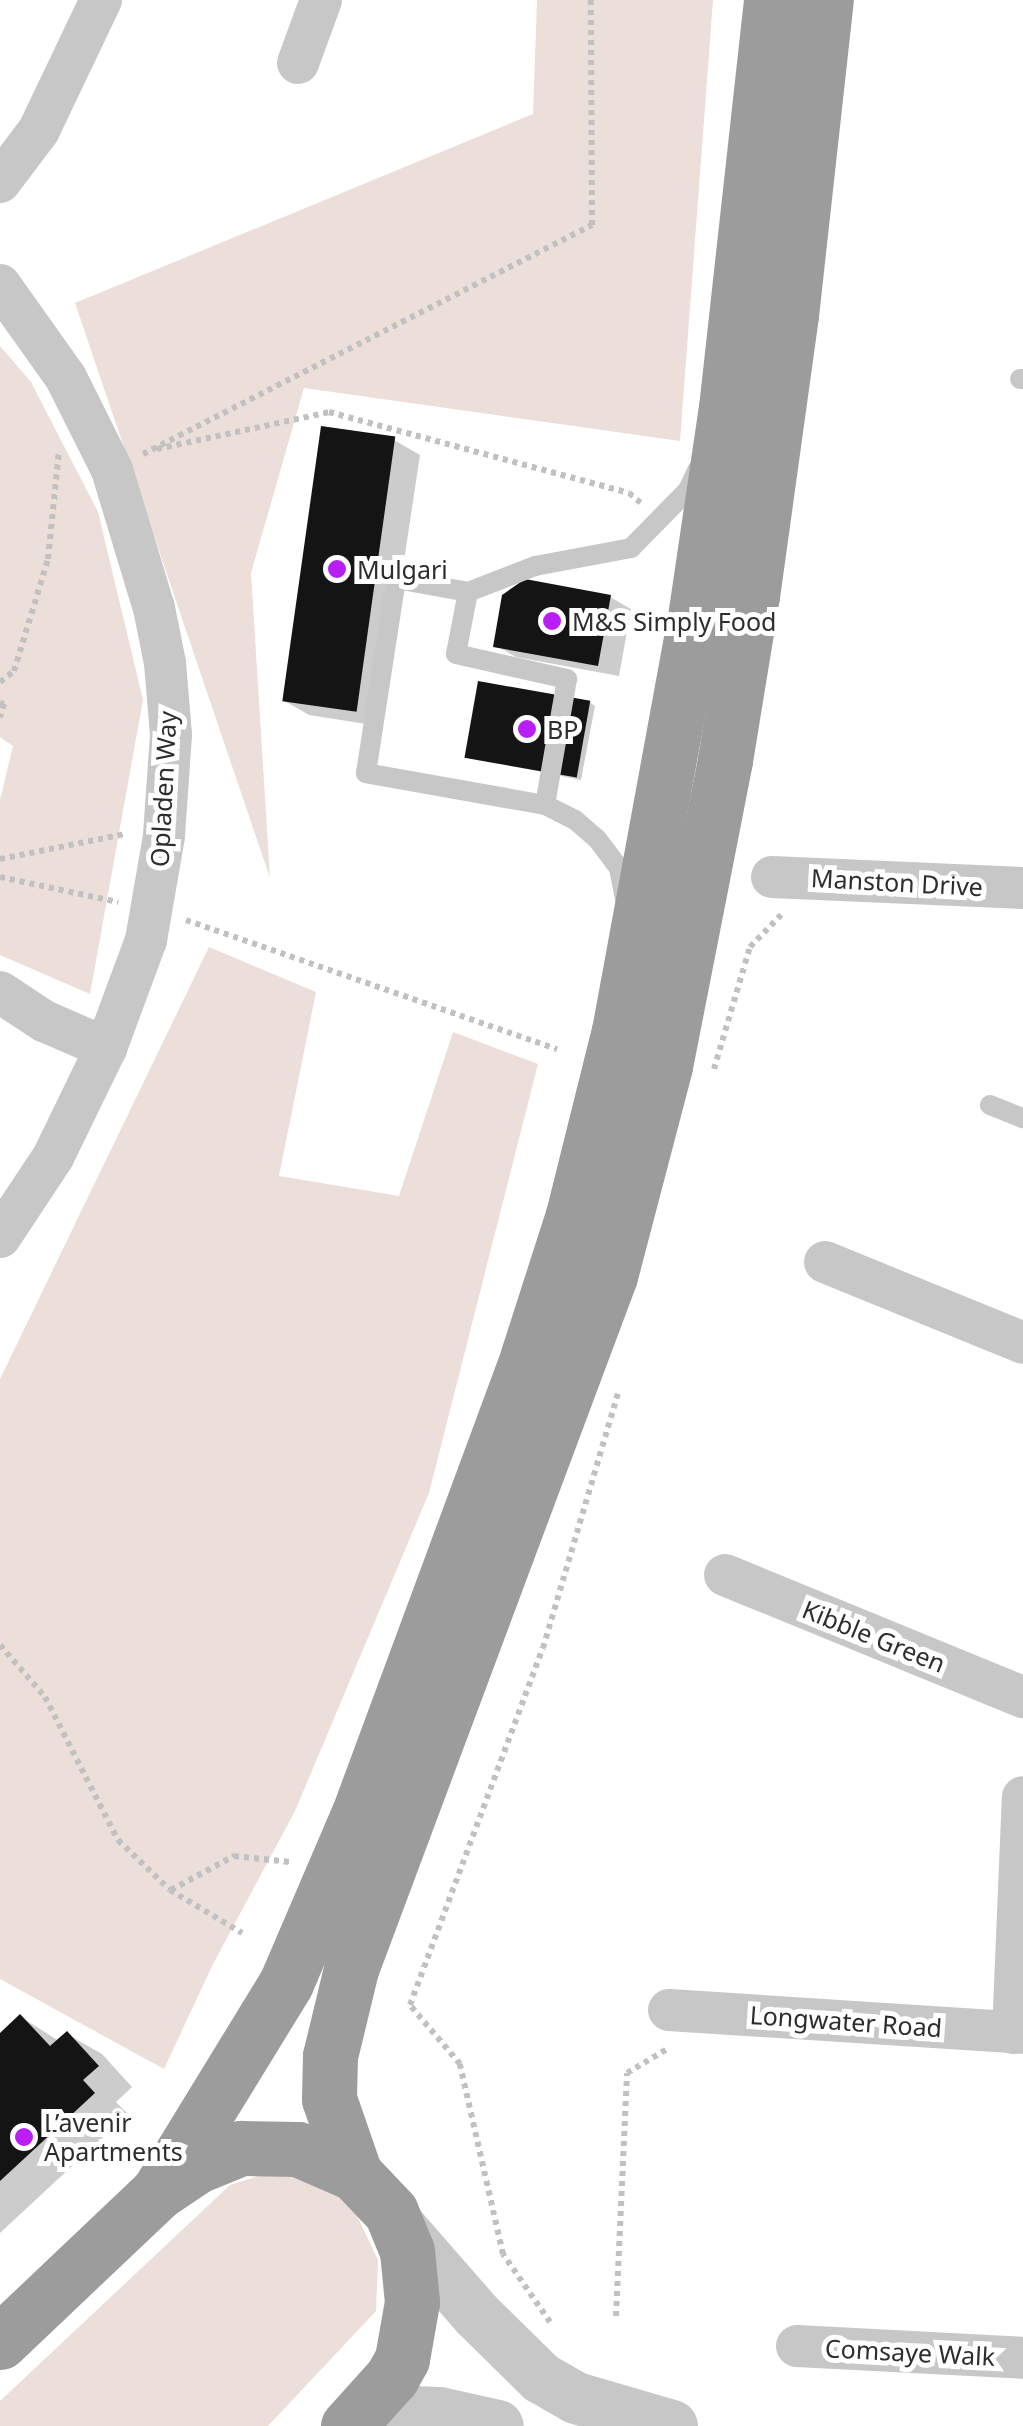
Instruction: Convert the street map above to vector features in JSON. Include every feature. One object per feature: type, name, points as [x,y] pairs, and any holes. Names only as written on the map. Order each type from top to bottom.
[{"type":"highway","points":[[158,2192],[277,2000],[359,1813],[555,1276],[601,1108],[694,624],[726,408],[771,0]]},
{"type":"highway","points":[[356,2418],[402,2359],[410,2326],[411,2277],[400,2227],[355,2174],[329,2100],[330,2056],[351,1969],[610,1276],[665,1066],[722,778],[749,614],[791,315],[826,0]]},
{"type":"highway","points":[[0,2342],[158,2192],[219,2154],[258,2146],[298,2149],[355,2174]]},
{"type":"street","points":[[0,182],[39,130],[101,0]]},
{"type":"street","points":[[298,63],[321,0]]},
{"type":"street","name":"Opladen Way","points":[[0,285],[130,461],[166,663],[171,735],[164,836],[146,940],[106,1048],[53,1156],[0,1236]]},
{"type":"street","name":"Manston Drive","points":[[772,877],[1023,888]]},
{"type":"street","points":[[0,992],[44,1021],[106,1048]]},
{"type":"street","points":[[826,1262],[1023,1342]]},
{"type":"street","name":"Kibble Green","points":[[726,1575],[1023,1697]]},
{"type":"street","points":[[1018,2033],[1023,1797]]},
{"type":"street","name":"Longwater Road","points":[[676,2025],[1018,2033]]},
{"type":"street","points":[[400,2227],[476,2315],[541,2378],[576,2398],[672,2426]]},
{"type":"street","name":"Comsaye Walk","points":[[797,2346],[1023,2358]]},
{"type":"street","points":[[356,2418],[439,2414],[498,2426]]},
{"type":"lane","points":[[635,945],[618,868],[586,830],[545,805],[366,773],[396,579],[468,592],[535,566],[631,548],[688,490],[726,408]]},
{"type":"lane","points":[[468,592],[456,654],[568,679],[545,805]]},
{"type":"lane","points":[[990,1105],[1023,1118]]},
{"type":"path","points":[[130,461],[592,225],[591,0]]},
{"type":"path","points":[[0,682],[14,671],[48,560],[66,378]]},
{"type":"path","points":[[130,461],[329,412],[629,493],[646,506]]},
{"type":"path","points":[[0,703],[4,704],[0,717]]},
{"type":"path","points":[[0,860],[136,832]]},
{"type":"path","points":[[0,876],[119,902]]},
{"type":"path","points":[[186,920],[557,1048]]},
{"type":"path","points":[[0,1645],[45,1696],[118,1840],[170,1890],[242,1933]]},
{"type":"path","points":[[170,1890],[234,1856],[291,1862]]},
{"type":"path","points":[[410,2004],[460,2064],[502,2254],[560,2336]]},
{"type":"path","points":[[616,2316],[627,2072],[676,2025]]},
{"type":"shaded area","points":[[537,0],[713,0],[680,441],[304,388],[251,573],[270,878],[75,303],[533,114]]},
{"type":"shaded area","points":[[0,346],[31,382],[98,512],[143,700],[90,994],[0,955],[0,800],[13,746],[0,737]]},
{"type":"shaded area","points":[[209,947],[316,992],[279,1176],[399,1196],[453,1032],[538,1064],[429,1493],[295,1811],[212,1966],[164,2069],[0,1979],[0,1379]]},
{"type":"shaded area","points":[[280,2169],[351,2203],[378,2260],[376,2311],[268,2426],[0,2426],[0,2401],[230,2185]]},
{"type":"building","name":"Mulgari","points":[[321,426],[395,436],[357,712],[282,701]]},
{"type":"building","name":"M&S Simply Food","points":[[525,579],[611,595],[598,666],[493,647],[502,595]]},
{"type":"building","name":"BP","points":[[478,681],[590,701],[577,778],[464,758]]},
{"type":"building","name":"L’avenir Apartments","points":[[20,2014],[50,2046],[67,2031],[99,2066],[83,2080],[95,2093],[0,2181],[0,2033]]},
{"type":"place","name":"Mulgari","points":[[337,569]]},
{"type":"place","name":"M&S Simply Food","points":[[552,621]]},
{"type":"place","name":"BP","points":[[527,729]]},
{"type":"place","name":"L’avenir Apartments","points":[[24,2137]]}]
